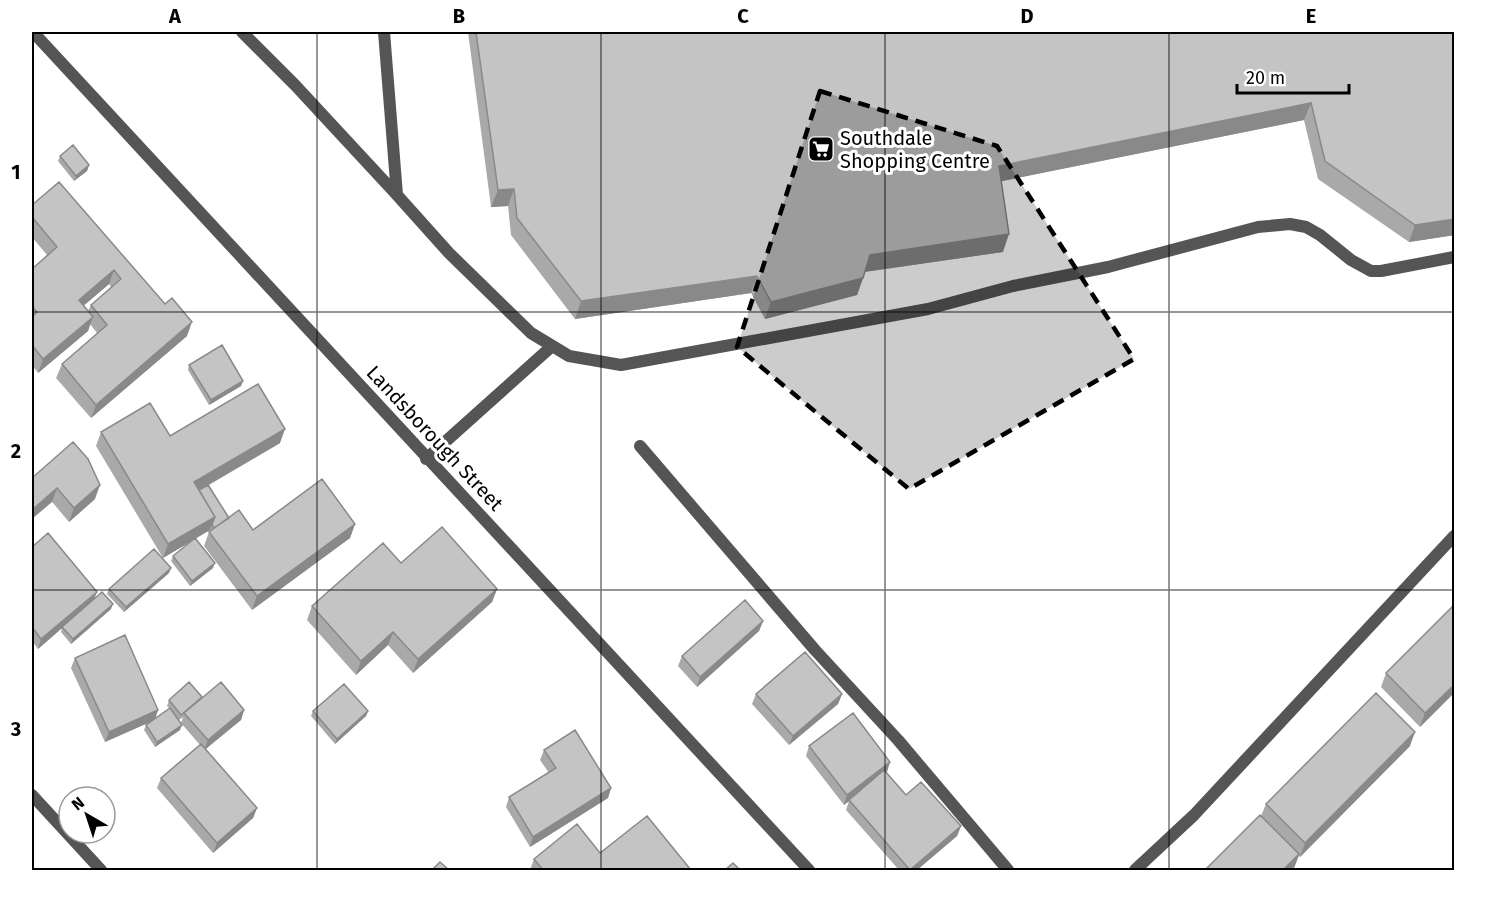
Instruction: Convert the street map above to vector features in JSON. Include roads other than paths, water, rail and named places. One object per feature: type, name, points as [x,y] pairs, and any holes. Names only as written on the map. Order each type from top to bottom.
[{"type":"street","name":"Landsborough Street","points":[[33,32],[808,870]]},
{"type":"street","points":[[242,32],[295,85],[449,254],[505,309],[531,333],[551,346],[585,360],[621,365],[928,309],[1013,286],[1108,267],[1258,227],[1290,224],[1306,226],[1351,260],[1371,271],[1455,257]]},
{"type":"street","points":[[384,32],[397,195]]},
{"type":"street","points":[[426,459],[551,346]]},
{"type":"street","points":[[640,446],[815,650],[898,740],[1008,870]]},
{"type":"street","points":[[1135,870],[1194,815],[1455,536]]},
{"type":"street","points":[[32,795],[102,870]]},
{"type":"place","name":"Southdale Shopping Centre","points":[[821,149]]}]
